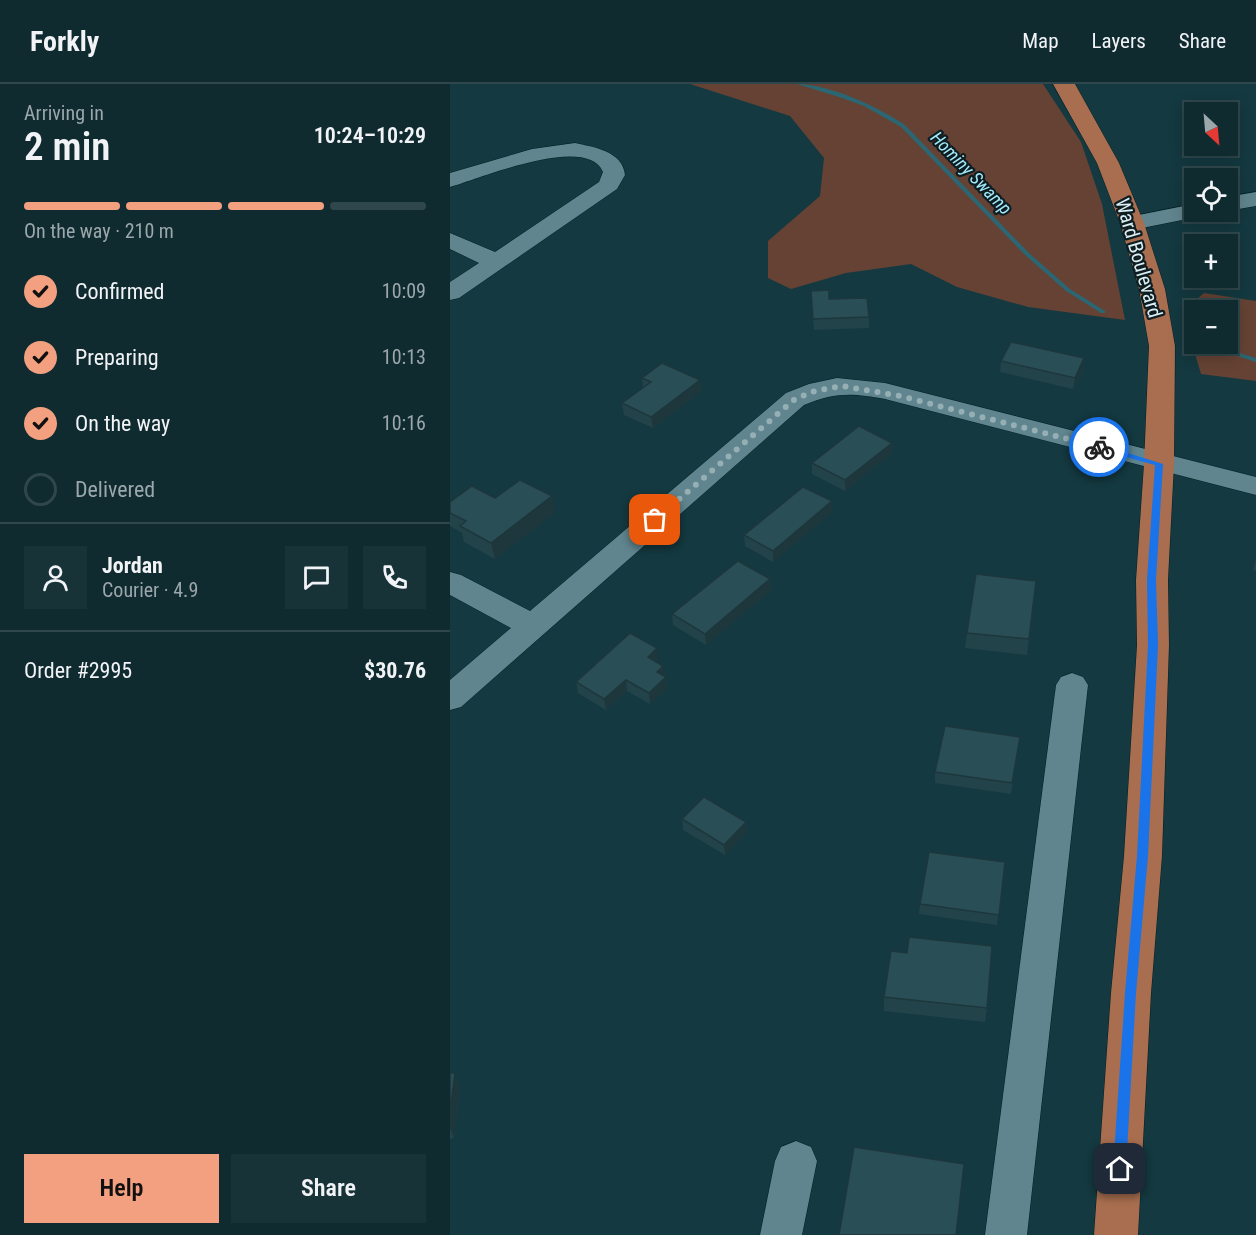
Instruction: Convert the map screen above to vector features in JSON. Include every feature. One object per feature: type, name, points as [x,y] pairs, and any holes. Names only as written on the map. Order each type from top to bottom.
[{"type":"main road","name":"Ward Boulevard","points":[[1064,84],[1108,163],[1132,223],[1152,289],[1162,346],[1159,464],[1152,580],[1153,645],[1143,856],[1131,993],[1116,1235]]},
{"type":"street","points":[[450,180],[512,161],[566,150],[588,151],[599,155],[611,164],[614,175],[607,187],[450,293]]},
{"type":"street","points":[[1238,202],[1256,199]]},
{"type":"street","points":[[1132,223],[1184,213]]},
{"type":"street","points":[[450,240],[496,262]]},
{"type":"street","points":[[450,698],[795,399],[815,391],[842,386],[876,391],[1055,435],[1159,464],[1256,486]]},
{"type":"street","points":[[450,582],[533,626]]},
{"type":"street","points":[[1006,1235],[1072,685]]},
{"type":"street","points":[[781,1235],[796,1161]]},
{"type":"shaded area","points":[[690,84],[1043,84],[1081,142],[1102,204],[1125,320],[1028,307],[957,287],[911,264],[846,273],[791,289],[768,278],[768,241],[820,196],[824,158],[790,116]]},
{"type":"shaded area","points":[[1204,293],[1256,301],[1256,381],[1201,374],[1195,354],[1238,354],[1238,300],[1196,300]]},
{"type":"building","points":[[829,290],[829,299],[867,298],[869,317],[813,319],[811,291]]},
{"type":"building","points":[[1011,342],[1084,358],[1075,378],[1001,361]]},
{"type":"building","points":[[662,363],[700,380],[651,417],[622,403],[651,382],[642,378]]},
{"type":"building","points":[[859,426],[892,443],[845,480],[812,463]]},
{"type":"building","points":[[520,480],[552,496],[491,543],[460,526],[466,521],[450,513],[450,502],[472,486],[495,498]]},
{"type":"building","points":[[803,487],[832,501],[773,551],[744,535]]},
{"type":"building","points":[[738,561],[770,579],[705,634],[672,614]]},
{"type":"building","points":[[976,574],[1036,581],[1029,639],[967,633]]},
{"type":"building","points":[[630,633],[657,648],[648,657],[663,666],[657,672],[666,677],[649,693],[626,680],[604,699],[576,682]]},
{"type":"building","points":[[945,726],[1020,737],[1012,783],[935,772]]},
{"type":"building","points":[[704,797],[746,822],[724,845],[682,819]]},
{"type":"building","points":[[929,852],[1005,862],[999,915],[920,904]]},
{"type":"building","points":[[909,937],[992,946],[987,1008],[884,997],[891,951],[907,953]]},
{"type":"building","points":[[450,1073],[455,1073],[450,1112]]},
{"type":"building","points":[[854,1147],[964,1164],[956,1235],[839,1235]]},
{"type":"waterway","name":"Hominy Swamp","points":[[800,84],[854,100],[903,126],[1027,254],[1068,290],[1103,312]]},
{"type":"waterway","name":"Hominy Swamp","points":[[1236,354],[1256,360]]},
{"type":"way so far","points":[[655,520],[795,399],[815,391],[842,386],[900,396],[1099,447]]},
{"type":"route","points":[[1099,447],[1159,464],[1152,580],[1153,645],[1143,856],[1131,993],[1120,1169]]}]
